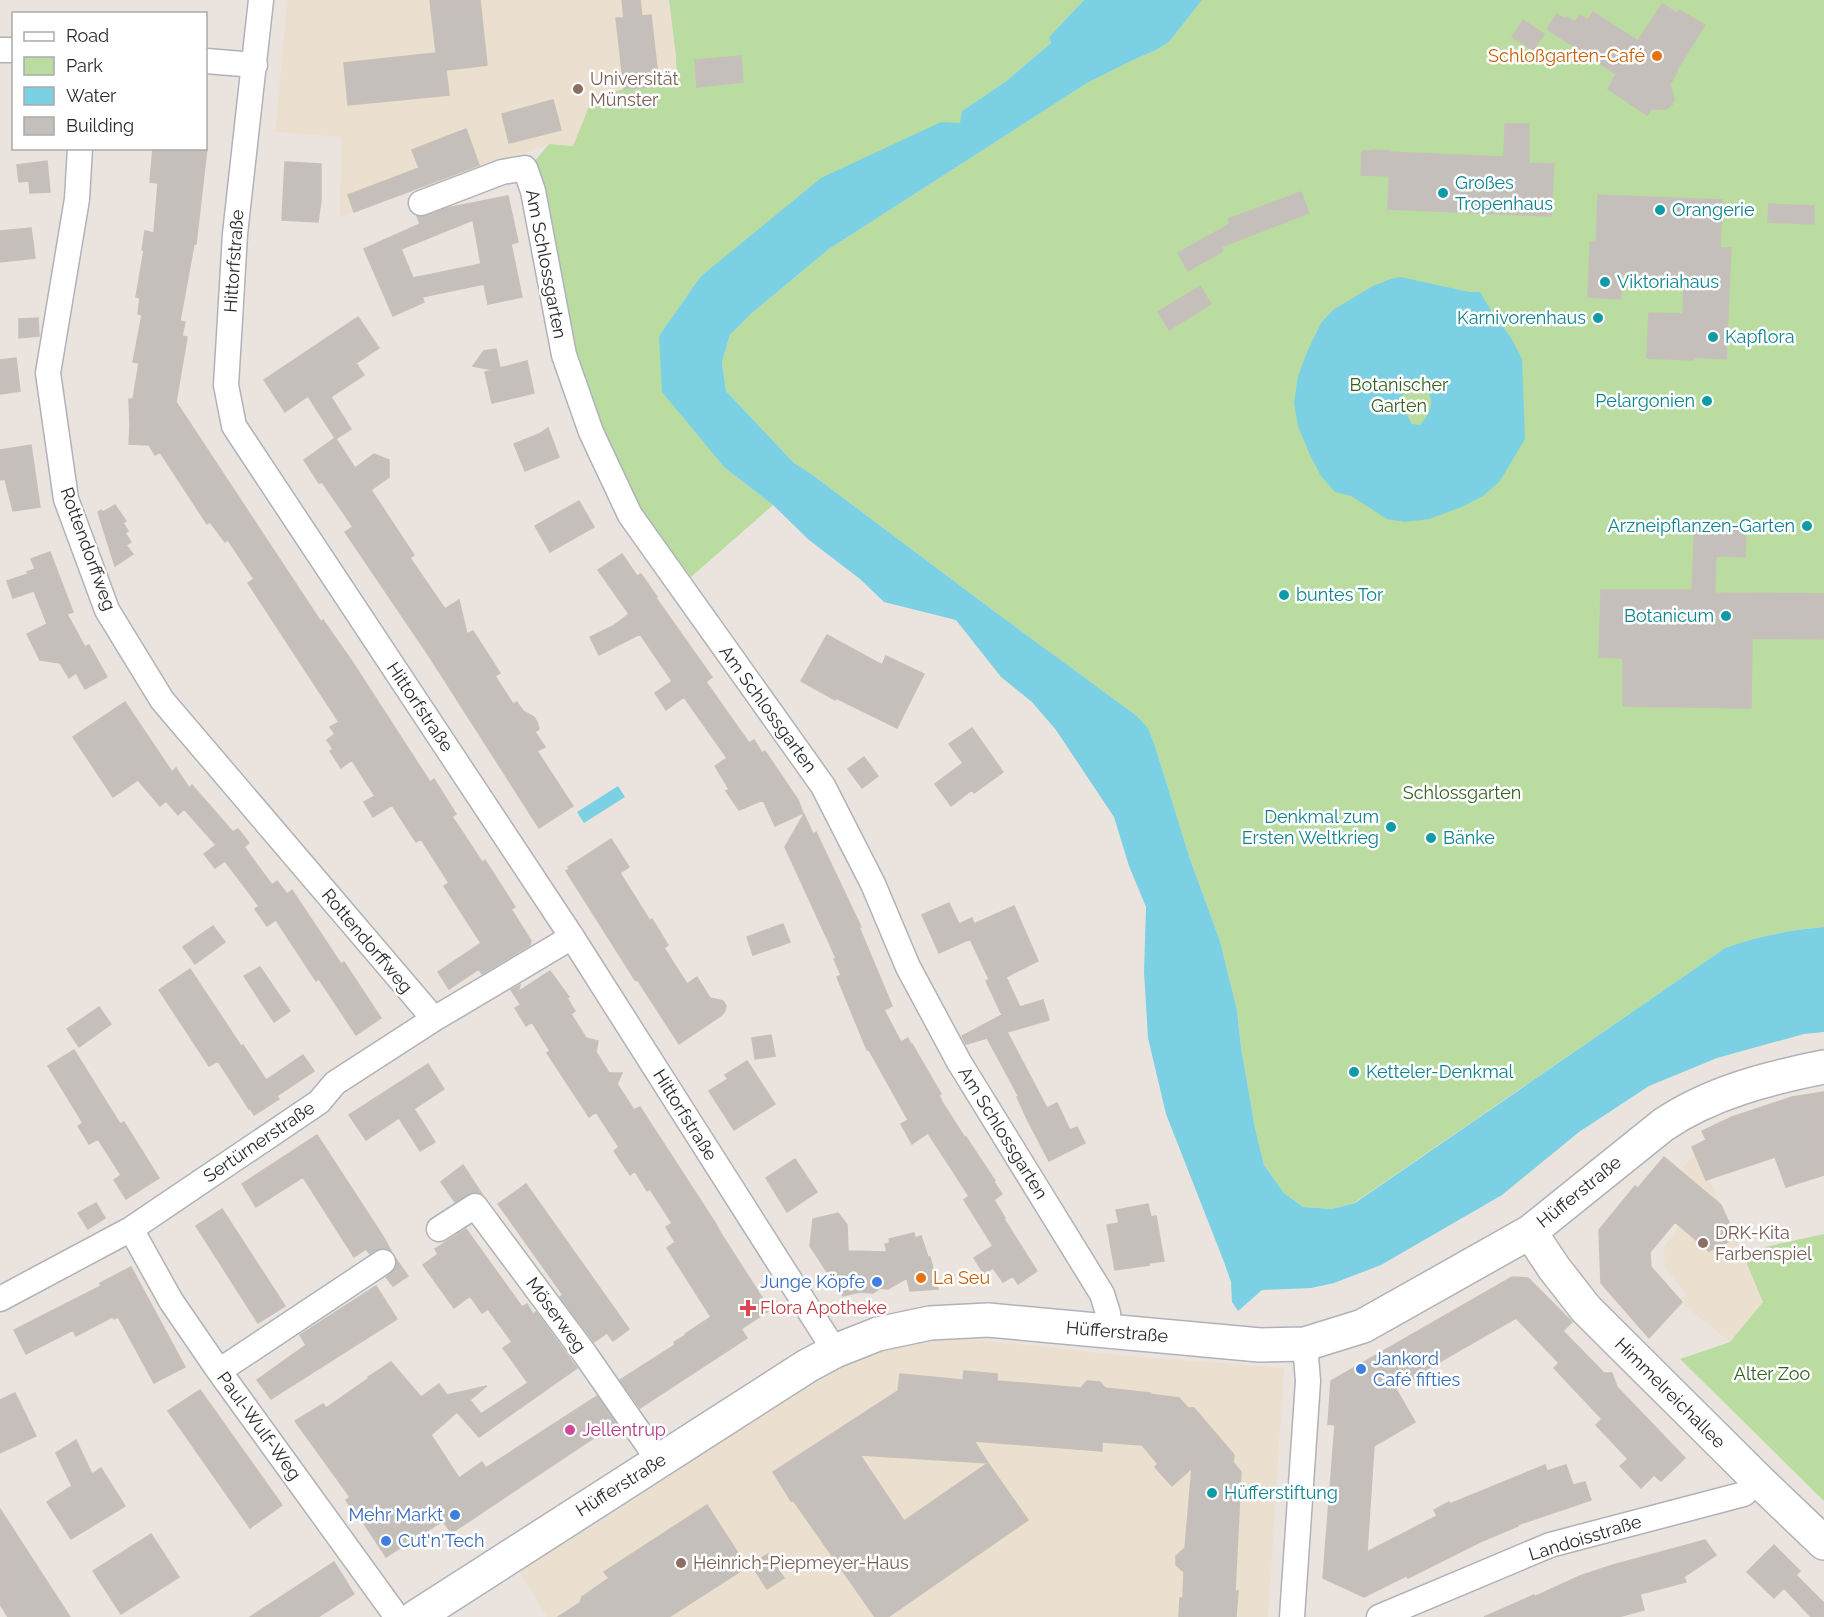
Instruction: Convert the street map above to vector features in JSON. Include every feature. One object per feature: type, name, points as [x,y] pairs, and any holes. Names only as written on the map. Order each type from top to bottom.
[{"type":"street","name":"Hittorfstraße","points":[[261,0],[235,234],[226,374],[234,426],[572,937],[835,1351]]},
{"type":"street","points":[[207,61],[255,65]]},
{"type":"street","name":"Rottendorffweg","points":[[80,150],[77,199],[48,373],[66,499],[107,610],[162,700],[434,1019]]},
{"type":"street","name":"Am Schlossgarten","points":[[421,203],[502,172],[525,168],[533,191],[564,355],[591,432],[630,515],[823,786],[873,884],[908,967],[959,1062],[1102,1294],[1108,1313],[1109,1331]]},
{"type":"street","name":"Sertürnerstraße","points":[[0,1299],[69,1264],[130,1229],[319,1102],[335,1083],[434,1019],[572,937]]},
{"type":"street","name":"Hüfferstraße","points":[[416,1617],[807,1366],[835,1351],[878,1334],[930,1323],[988,1320],[1260,1345],[1305,1344],[1363,1326],[1530,1232],[1684,1110],[1756,1083],[1824,1067]]},
{"type":"street","name":"Möserweg","points":[[439,1229],[475,1206],[585,1354],[659,1461]]},
{"type":"street","name":"Paul-Wulf-Weg","points":[[130,1229],[171,1301],[219,1371],[397,1617]]},
{"type":"street","name":"Himmelreichallee","points":[[1530,1232],[1586,1309],[1824,1543]]},
{"type":"street","points":[[219,1371],[383,1262]]},
{"type":"street","points":[[1292,1617],[1308,1381],[1305,1344]]},
{"type":"street","name":"Landoisstraße","points":[[1379,1617],[1550,1545],[1744,1494],[1757,1479]]},
{"type":"shaded area","name":"Universität Münster","points":[[287,0],[1016,0],[744,157],[549,144],[340,217],[341,137],[275,132]]},
{"type":"shaded area","name":"DRK-Kita Farbenspiel","points":[[1694,1146],[1764,1302],[1730,1342],[1683,1304],[1686,1294],[1665,1268],[1664,1248],[1679,1225],[1706,1193],[1680,1171],[1695,1153]]},
{"type":"shaded area","points":[[953,1337],[1128,1356],[1284,1368],[1268,1617],[547,1617],[516,1567],[813,1378],[872,1351],[915,1340]]},
{"type":"green space","points":[[669,0],[1084,0],[1049,37],[1051,43],[1005,82],[962,111],[961,123],[725,258],[700,277],[659,336],[725,468],[773,505],[691,577],[641,512],[598,433],[567,350],[532,164],[549,144],[573,146],[592,99],[624,89],[677,86]]},
{"type":"green space","name":"Schlossgarten","points":[[1202,0],[1824,0],[1824,927],[1774,934],[1725,948],[1354,1203],[1332,1209],[1303,1207],[1284,1193],[1264,1165],[1255,1128],[1237,1010],[1220,941],[1190,859],[1148,728],[1137,716],[794,463],[726,391],[722,362],[730,335],[752,313],[829,249],[1087,83],[1169,42]]},
{"type":"green space","name":"Alter Zoo","points":[[1824,1234],[1824,1501],[1680,1359],[1730,1342],[1763,1302],[1742,1252]]},
{"type":"water","points":[[1084,0],[1202,0],[1169,42],[1087,83],[829,249],[752,313],[730,335],[722,362],[726,391],[794,463],[1137,716],[1148,728],[1190,859],[1220,941],[1237,1010],[1255,1128],[1264,1165],[1284,1193],[1303,1207],[1332,1209],[1355,1203],[1725,948],[1774,934],[1824,927],[1824,1032],[1804,1034],[1717,1058],[1649,1086],[1579,1132],[1502,1195],[1381,1265],[1334,1283],[1311,1288],[1262,1290],[1238,1311],[1232,1302],[1231,1282],[1224,1262],[1166,1114],[1148,1038],[1144,972],[1146,907],[1129,866],[1114,817],[1056,730],[1032,702],[1001,677],[956,620],[884,602],[860,579],[809,540],[773,505],[725,468],[662,392],[659,336],[700,277],[821,178],[941,122],[960,123],[962,111],[1005,82],[1051,43],[1049,37]]},
{"type":"water","points":[[1401,277],[1469,292],[1480,292],[1510,336],[1522,359],[1525,439],[1500,481],[1483,496],[1462,507],[1429,519],[1405,522],[1387,519],[1351,496],[1335,492],[1321,476],[1309,453],[1298,426],[1294,403],[1298,376],[1321,323],[1333,310],[1373,286]],"holes":[[[1418,386],[1426,391],[1431,400],[1428,414],[1420,425],[1412,424],[1402,403],[1405,388]]]},
{"type":"water","points":[[618,786],[625,797],[584,823],[577,812]]},
{"type":"building","points":[[430,0],[480,0],[487,65],[446,70],[449,95],[348,105],[344,63],[436,53]]},
{"type":"building","points":[[622,0],[640,0],[642,16],[651,15],[659,86],[624,89],[616,18],[624,18]]},
{"type":"building","points":[[1662,4],[1677,13],[1679,10],[1705,25],[1670,84],[1674,99],[1672,105],[1666,109],[1652,109],[1647,115],[1608,89],[1616,74],[1547,29],[1557,14],[1575,22],[1580,15],[1588,20],[1593,12],[1638,41]]},
{"type":"building","points":[[1523,20],[1544,34],[1533,50],[1512,37]]},
{"type":"building","points":[[741,56],[743,82],[697,87],[695,60]]},
{"type":"building","points":[[553,100],[561,130],[509,143],[502,114]]},
{"type":"building","points":[[1505,124],[1529,124],[1529,163],[1554,164],[1551,216],[1388,209],[1389,176],[1361,175],[1362,151],[1504,157]]},
{"type":"building","points":[[466,129],[479,165],[354,212],[348,195],[419,168],[412,150]]},
{"type":"building","points":[[153,150],[207,150],[196,244],[194,244],[180,321],[185,322],[182,336],[187,337],[176,402],[321,622],[323,620],[351,660],[430,782],[434,779],[456,814],[452,817],[482,862],[485,860],[515,907],[511,909],[531,941],[530,945],[482,974],[479,969],[449,989],[438,972],[481,943],[444,886],[449,883],[421,839],[416,842],[392,805],[373,817],[364,802],[375,796],[352,760],[341,768],[330,751],[333,749],[327,740],[335,734],[330,727],[339,722],[248,583],[254,579],[228,540],[225,542],[210,522],[207,524],[160,452],[155,455],[149,445],[129,444],[129,399],[133,399],[139,363],[133,362],[142,315],[138,314],[140,298],[136,297],[145,231],[154,233],[158,183],[150,182]]},
{"type":"building","points":[[47,161],[50,192],[30,193],[29,181],[19,182],[17,165]]},
{"type":"building","points":[[285,162],[321,164],[321,200],[318,222],[282,220]]},
{"type":"building","points":[[1301,192],[1309,213],[1221,247],[1223,251],[1188,271],[1178,253],[1230,224],[1228,219]]},
{"type":"building","points":[[1598,195],[1722,200],[1720,248],[1731,248],[1726,359],[1647,358],[1649,313],[1683,314],[1684,277],[1622,274],[1621,299],[1588,297],[1590,242],[1596,242]]},
{"type":"building","points":[[508,196],[518,242],[511,244],[522,297],[488,304],[484,284],[422,297],[424,302],[393,316],[364,249],[420,224],[417,216],[426,216],[447,208]],"holes":[[[473,220],[481,264],[413,278],[401,249]]]},
{"type":"building","points":[[1769,204],[1814,206],[1814,224],[1768,222]]},
{"type":"building","points":[[31,228],[35,258],[0,262],[0,231]]},
{"type":"building","points":[[1200,286],[1211,304],[1169,330],[1158,312]]},
{"type":"building","points":[[358,317],[379,348],[356,363],[364,375],[331,397],[351,429],[336,439],[355,468],[374,454],[389,460],[389,477],[371,490],[414,555],[410,558],[445,609],[459,600],[467,634],[473,631],[500,673],[495,676],[513,704],[517,702],[523,711],[534,717],[537,722],[539,729],[535,732],[545,747],[537,751],[573,806],[539,828],[431,659],[345,532],[353,527],[304,460],[335,438],[308,396],[285,412],[264,380]]},
{"type":"building","points":[[38,318],[39,336],[19,338],[19,319]]},
{"type":"building","points":[[496,349],[500,368],[527,361],[534,393],[492,403],[485,372],[493,370],[473,366],[484,351]]},
{"type":"building","points":[[16,358],[20,391],[0,394],[0,360]]},
{"type":"building","points":[[548,428],[559,457],[525,471],[514,444]]},
{"type":"building","points":[[31,445],[40,507],[13,511],[5,479],[0,480],[0,450]]},
{"type":"building","points":[[579,501],[594,527],[550,552],[535,526]]},
{"type":"building","points":[[115,505],[126,521],[123,523],[128,531],[125,533],[131,542],[126,545],[133,554],[115,566],[98,512],[101,510],[103,512]]},
{"type":"building","points":[[1695,520],[1717,521],[1717,529],[1746,530],[1745,557],[1716,556],[1715,593],[1824,594],[1824,639],[1752,638],[1751,708],[1623,706],[1623,658],[1599,657],[1601,590],[1692,590]]},
{"type":"building","points":[[50,552],[73,612],[67,614],[85,647],[89,645],[107,677],[85,689],[76,673],[69,678],[60,663],[40,660],[27,634],[47,624],[34,591],[13,598],[7,581],[28,574],[27,572],[35,569],[31,559]]},
{"type":"building","points":[[622,554],[637,576],[641,574],[712,677],[706,682],[749,743],[754,740],[762,753],[765,751],[798,800],[803,813],[775,826],[763,800],[739,810],[726,791],[729,789],[715,766],[727,758],[684,697],[666,710],[655,693],[672,681],[640,634],[599,655],[590,637],[613,626],[629,614],[598,570]]},
{"type":"building","points":[[827,635],[882,665],[886,656],[924,674],[897,728],[836,698],[835,700],[801,681]]},
{"type":"building","points":[[125,702],[172,772],[176,768],[189,788],[192,785],[233,832],[238,829],[249,843],[244,847],[272,885],[277,881],[287,894],[292,890],[341,964],[344,962],[381,1018],[356,1035],[319,979],[316,981],[276,920],[267,926],[255,909],[259,906],[225,861],[215,868],[204,854],[216,845],[184,809],[178,815],[166,801],[160,806],[138,780],[113,797],[73,737]]},
{"type":"building","points":[[972,728],[1003,772],[974,793],[972,790],[951,806],[935,784],[963,763],[949,744]]},
{"type":"building","points":[[864,757],[878,776],[862,788],[848,769]]},
{"type":"building","points":[[804,814],[813,834],[816,832],[861,927],[859,927],[892,1006],[884,1010],[901,1042],[908,1038],[912,1044],[941,1094],[939,1095],[942,1102],[1002,1194],[994,1200],[1037,1271],[1018,1284],[1013,1276],[1003,1282],[993,1268],[984,1274],[974,1258],[993,1246],[964,1200],[969,1196],[928,1133],[912,1144],[901,1124],[908,1120],[867,1050],[837,977],[841,975],[834,959],[836,958],[785,847]]},
{"type":"building","points":[[611,839],[629,867],[620,873],[668,945],[664,948],[687,984],[697,977],[710,998],[723,1001],[726,1006],[722,1015],[679,1044],[637,979],[635,980],[566,871],[568,867]]},
{"type":"building","points":[[949,903],[959,924],[972,918],[974,924],[1014,906],[1038,961],[1006,977],[1020,1007],[1043,1000],[1049,1020],[1007,1032],[1047,1108],[1057,1103],[1070,1130],[1077,1127],[1085,1143],[1049,1161],[1027,1119],[1017,1097],[1019,1097],[987,1038],[966,1044],[962,1036],[1002,1015],[986,981],[989,979],[970,939],[939,953],[922,915]]},
{"type":"building","points":[[783,924],[790,942],[753,955],[747,937]]},
{"type":"building","points":[[213,926],[225,942],[195,964],[183,947]]},
{"type":"building","points":[[260,967],[290,1011],[274,1022],[244,976]]},
{"type":"building","points":[[190,969],[266,1080],[303,1055],[314,1071],[277,1096],[279,1099],[254,1115],[218,1061],[209,1066],[159,990]]},
{"type":"building","points":[[550,971],[569,997],[567,998],[575,1011],[571,1014],[586,1038],[598,1041],[596,1052],[609,1073],[622,1073],[617,1084],[634,1110],[640,1107],[770,1310],[741,1329],[747,1338],[640,1408],[620,1380],[675,1345],[674,1342],[711,1317],[667,1248],[675,1242],[666,1227],[672,1223],[650,1189],[647,1191],[635,1171],[630,1175],[614,1151],[619,1147],[596,1112],[589,1117],[547,1053],[550,1051],[532,1022],[526,1026],[515,1008],[521,1005],[511,990],[520,985],[518,992]]},
{"type":"building","points":[[99,1007],[111,1024],[79,1047],[67,1029]]},
{"type":"building","points":[[771,1035],[775,1056],[755,1059],[752,1038]]},
{"type":"building","points":[[74,1050],[120,1124],[124,1122],[159,1178],[126,1199],[114,1180],[121,1175],[98,1139],[89,1144],[78,1126],[83,1123],[48,1066]]},
{"type":"building","points":[[747,1061],[775,1104],[734,1130],[709,1091],[728,1079],[725,1075]]},
{"type":"building","points":[[428,1064],[444,1089],[414,1109],[435,1142],[420,1151],[399,1118],[366,1140],[349,1115]]},
{"type":"building","points":[[1824,1092],[1824,1175],[1786,1187],[1775,1157],[1706,1180],[1692,1147],[1706,1140],[1702,1131],[1732,1117],[1792,1097]]},
{"type":"building","points":[[317,1135],[391,1251],[382,1248],[370,1254],[366,1249],[354,1257],[303,1177],[256,1207],[242,1184]]},
{"type":"building","points":[[1664,1157],[1721,1205],[1736,1238],[1709,1251],[1675,1222],[1650,1252],[1651,1267],[1682,1302],[1649,1338],[1601,1283],[1599,1230],[1635,1186],[1638,1188]]},
{"type":"building","points":[[795,1159],[817,1192],[787,1212],[766,1178]]},
{"type":"building","points":[[463,1165],[482,1194],[473,1192],[455,1202],[441,1182]]},
{"type":"building","points":[[526,1184],[629,1329],[613,1341],[607,1333],[594,1342],[560,1297],[563,1295],[498,1204]]},
{"type":"building","points":[[96,1203],[105,1218],[88,1229],[78,1213]]},
{"type":"building","points":[[1148,1204],[1151,1217],[1156,1216],[1164,1261],[1115,1270],[1107,1225],[1119,1223],[1116,1210]]},
{"type":"building","points":[[222,1209],[285,1306],[258,1323],[196,1226]]},
{"type":"building","points":[[838,1213],[847,1225],[848,1251],[887,1252],[885,1244],[890,1243],[889,1239],[914,1233],[915,1238],[921,1236],[928,1257],[930,1257],[938,1289],[910,1291],[907,1278],[888,1289],[880,1288],[873,1293],[860,1292],[843,1296],[810,1246],[813,1219]]},
{"type":"building","points":[[466,1229],[522,1307],[527,1304],[533,1314],[536,1312],[577,1368],[479,1437],[457,1412],[431,1435],[459,1478],[482,1462],[486,1468],[597,1396],[616,1423],[453,1532],[443,1521],[386,1557],[346,1500],[350,1497],[295,1421],[323,1404],[326,1408],[391,1362],[421,1397],[439,1384],[447,1395],[487,1386],[470,1400],[481,1414],[528,1383],[503,1348],[512,1342],[488,1309],[482,1313],[470,1296],[454,1308],[423,1265],[438,1254],[435,1249]]},
{"type":"building","points":[[396,1259],[408,1276],[393,1286],[386,1277],[395,1269]]},
{"type":"building","points":[[131,1267],[185,1367],[154,1383],[118,1317],[114,1319],[112,1317],[76,1336],[73,1330],[26,1354],[14,1330],[101,1286],[100,1283]]},
{"type":"building","points":[[1512,1277],[1528,1278],[1572,1322],[1563,1331],[1604,1373],[1612,1373],[1617,1387],[1685,1458],[1661,1481],[1654,1475],[1641,1488],[1620,1466],[1628,1459],[1596,1425],[1602,1419],[1554,1368],[1559,1363],[1516,1318],[1396,1389],[1415,1422],[1374,1446],[1367,1552],[1437,1516],[1434,1510],[1449,1502],[1450,1504],[1545,1465],[1547,1471],[1566,1465],[1573,1485],[1585,1482],[1591,1500],[1517,1525],[1364,1597],[1323,1578],[1335,1425],[1328,1424],[1331,1381]]},
{"type":"building","points":[[376,1286],[397,1319],[271,1399],[257,1380],[306,1345],[300,1335]]},
{"type":"building","name":"Hüfferstiftung","points":[[964,1371],[997,1374],[997,1381],[1081,1388],[1087,1381],[1100,1382],[1105,1388],[1179,1398],[1188,1408],[1194,1408],[1234,1455],[1233,1462],[1241,1472],[1235,1591],[1238,1591],[1236,1617],[1179,1617],[1180,1598],[1183,1598],[1184,1572],[1176,1565],[1176,1556],[1185,1548],[1192,1468],[1172,1486],[1155,1467],[1158,1464],[1142,1445],[1102,1442],[1102,1451],[974,1441],[1028,1520],[888,1617],[875,1617],[793,1500],[791,1501],[773,1472],[898,1391],[900,1374],[963,1380]],"holes":[[[860,1455],[988,1463],[904,1521]]]},
{"type":"building","points":[[200,1390],[282,1505],[250,1528],[168,1411]]},
{"type":"building","points":[[15,1393],[36,1436],[0,1453],[0,1400]]},
{"type":"building","points":[[76,1440],[92,1474],[101,1468],[125,1506],[71,1539],[47,1502],[72,1486],[56,1453]]},
{"type":"building","name":"Heinrich-Piepmeyer-Haus","points":[[707,1505],[747,1567],[669,1617],[558,1617],[580,1603],[582,1597],[609,1578],[604,1572]]},
{"type":"building","points":[[0,1509],[70,1617],[8,1617],[0,1604]]},
{"type":"building","points":[[151,1534],[179,1577],[121,1614],[93,1571]]},
{"type":"building","points":[[1705,1540],[1716,1555],[1684,1577],[1686,1582],[1640,1594],[1644,1610],[1618,1617],[1484,1617],[1580,1576]]},
{"type":"building","points":[[1774,1545],[1800,1571],[1796,1575],[1824,1603],[1824,1617],[1811,1617],[1784,1588],[1774,1598],[1747,1572]]},
{"type":"building","points":[[768,1554],[784,1578],[767,1589],[751,1564]]},
{"type":"building","points":[[334,1562],[354,1594],[318,1617],[250,1617]]},
{"type":"place","name":"Schloßgarten-Café","points":[[1657,56]]},
{"type":"place","name":"Universität Münster","points":[[578,89]]},
{"type":"place","name":"Großes Tropenhaus","points":[[1443,193]]},
{"type":"place","name":"Orangerie","points":[[1660,210]]},
{"type":"place","name":"Viktoriahaus","points":[[1605,282]]},
{"type":"place","name":"Karnivorenhaus","points":[[1598,318]]},
{"type":"place","name":"Kapflora","points":[[1713,337]]},
{"type":"place","name":"Pelargonien","points":[[1707,401]]},
{"type":"place","name":"Arzneipflanzen-Garten","points":[[1807,526]]},
{"type":"place","name":"buntes Tor","points":[[1284,595]]},
{"type":"place","name":"Botanicum","points":[[1726,616]]},
{"type":"place","name":"Denkmal zum Ersten Weltkrieg","points":[[1391,827]]},
{"type":"place","name":"Bänke","points":[[1431,838]]},
{"type":"place","name":"Ketteler-Denkmal","points":[[1354,1072]]},
{"type":"place","name":"DRK-Kita Farbenspiel","points":[[1703,1243]]},
{"type":"place","name":"La Seu","points":[[921,1278]]},
{"type":"place","name":"Junge Köpfe","points":[[877,1282]]},
{"type":"place","name":"Flora Apotheke","points":[[748,1308]]},
{"type":"place","name":"Jankord Café fifties","points":[[1361,1369]]},
{"type":"place","name":"Jellentrup","points":[[570,1430]]},
{"type":"place","name":"Hüfferstiftung","points":[[1212,1493]]},
{"type":"place","name":"Mehr Markt","points":[[455,1515]]},
{"type":"place","name":"Cut'n'Tech","points":[[386,1541]]},
{"type":"place","name":"Heinrich-Piepmeyer-Haus","points":[[681,1563]]},
{"type":"park label","name":"Botanischer Garten","points":[[1399,395]]}]
